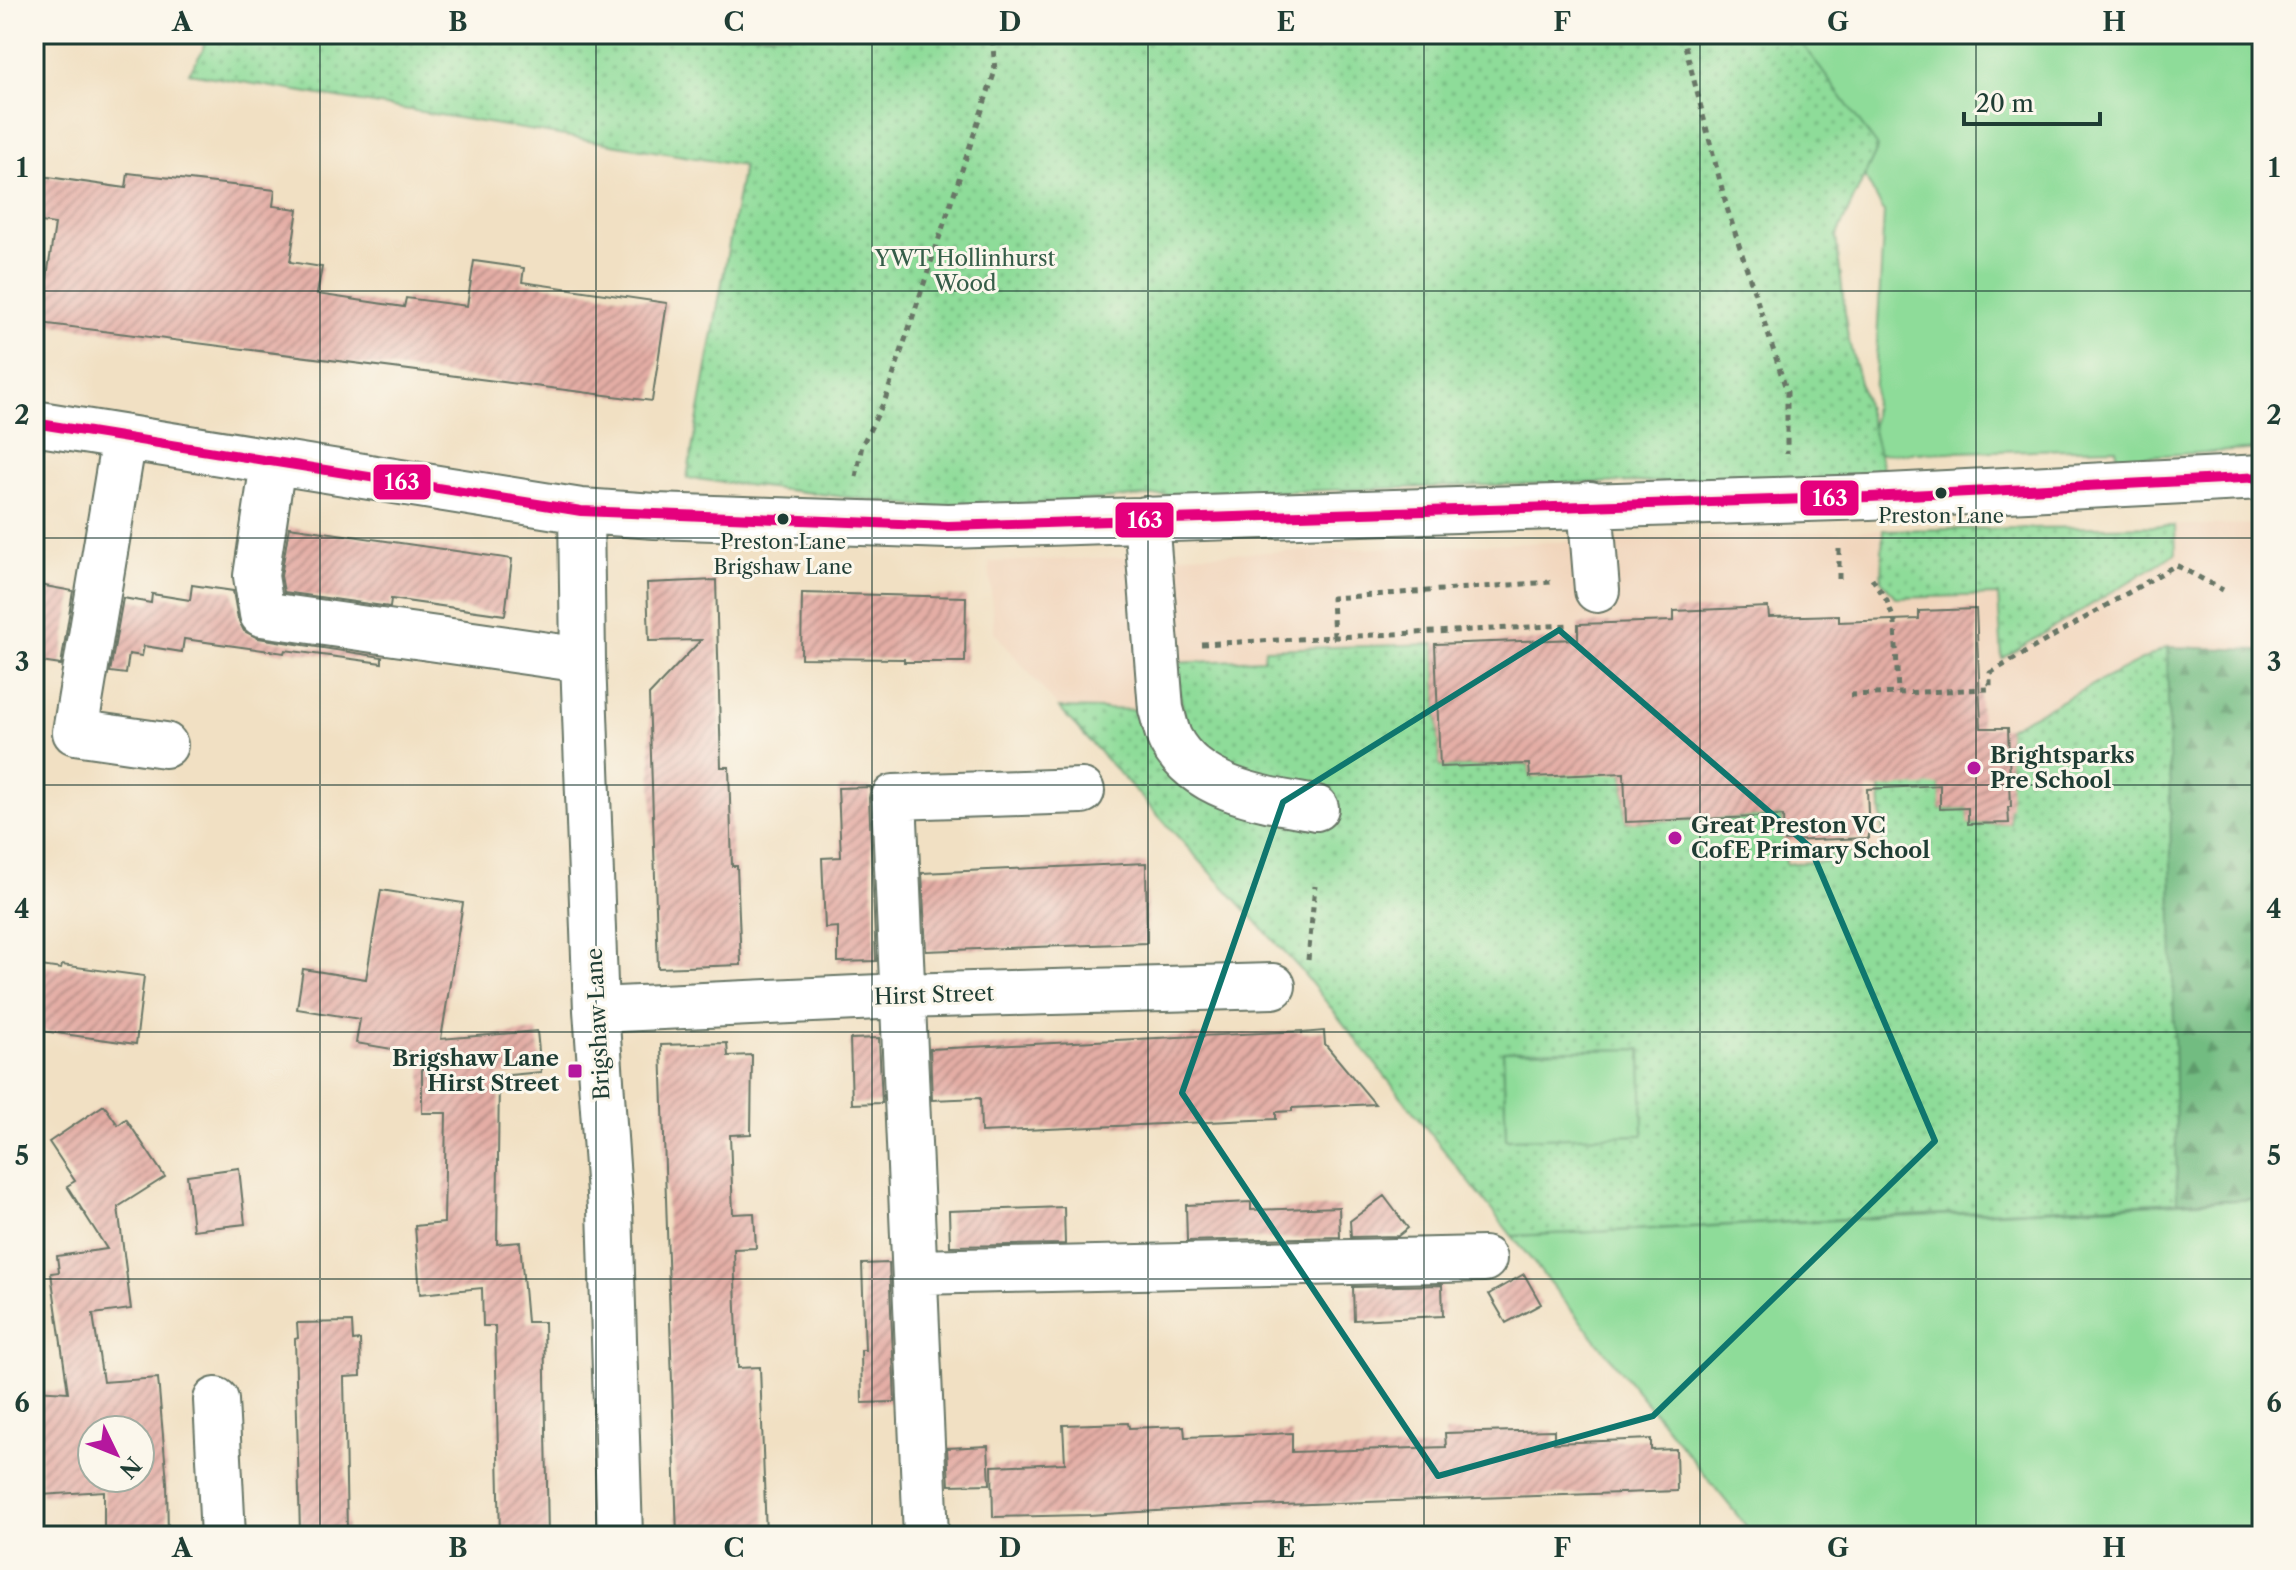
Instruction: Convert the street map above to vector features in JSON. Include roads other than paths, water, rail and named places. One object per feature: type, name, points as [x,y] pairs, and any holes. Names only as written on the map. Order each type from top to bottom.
[{"type":"street","points":[[34,423],[581,511],[948,526],[1787,499],[2262,477]]},
{"type":"street","points":[[124,438],[75,732],[165,745]]},
{"type":"street","points":[[273,463],[256,576],[262,614],[583,660]]},
{"type":"street","points":[[1587,583],[1590,504]]},
{"type":"street","name":"Brigshaw Lane","points":[[581,511],[583,660],[596,1010],[610,1208],[620,1536]]},
{"type":"street","points":[[1146,519],[1161,709],[1170,738],[1188,763],[1213,781],[1266,800],[1316,808]]},
{"type":"street","points":[[926,1536],[894,797],[1082,791]]},
{"type":"street","name":"Hirst Street","points":[[596,1010],[901,996],[1273,986]]},
{"type":"street","points":[[916,1272],[1484,1259]]},
{"type":"street","points":[[216,1400],[223,1536]]},
{"type":"place","name":"Preston Lane","points":[[1941,493]]},
{"type":"place","name":"Preston Lane Brigshaw Lane","points":[[783,519]]},
{"type":"place","name":"Brightsparks Pre School","points":[[1974,768]]},
{"type":"place","name":"Great Preston VC CofE Primary School","points":[[1675,838]]},
{"type":"place","name":"Brigshaw Lane Hirst Street","points":[[575,1071]]},
{"type":"park label","name":"YWT Hollinhurst Wood","points":[[965,270]]}]
